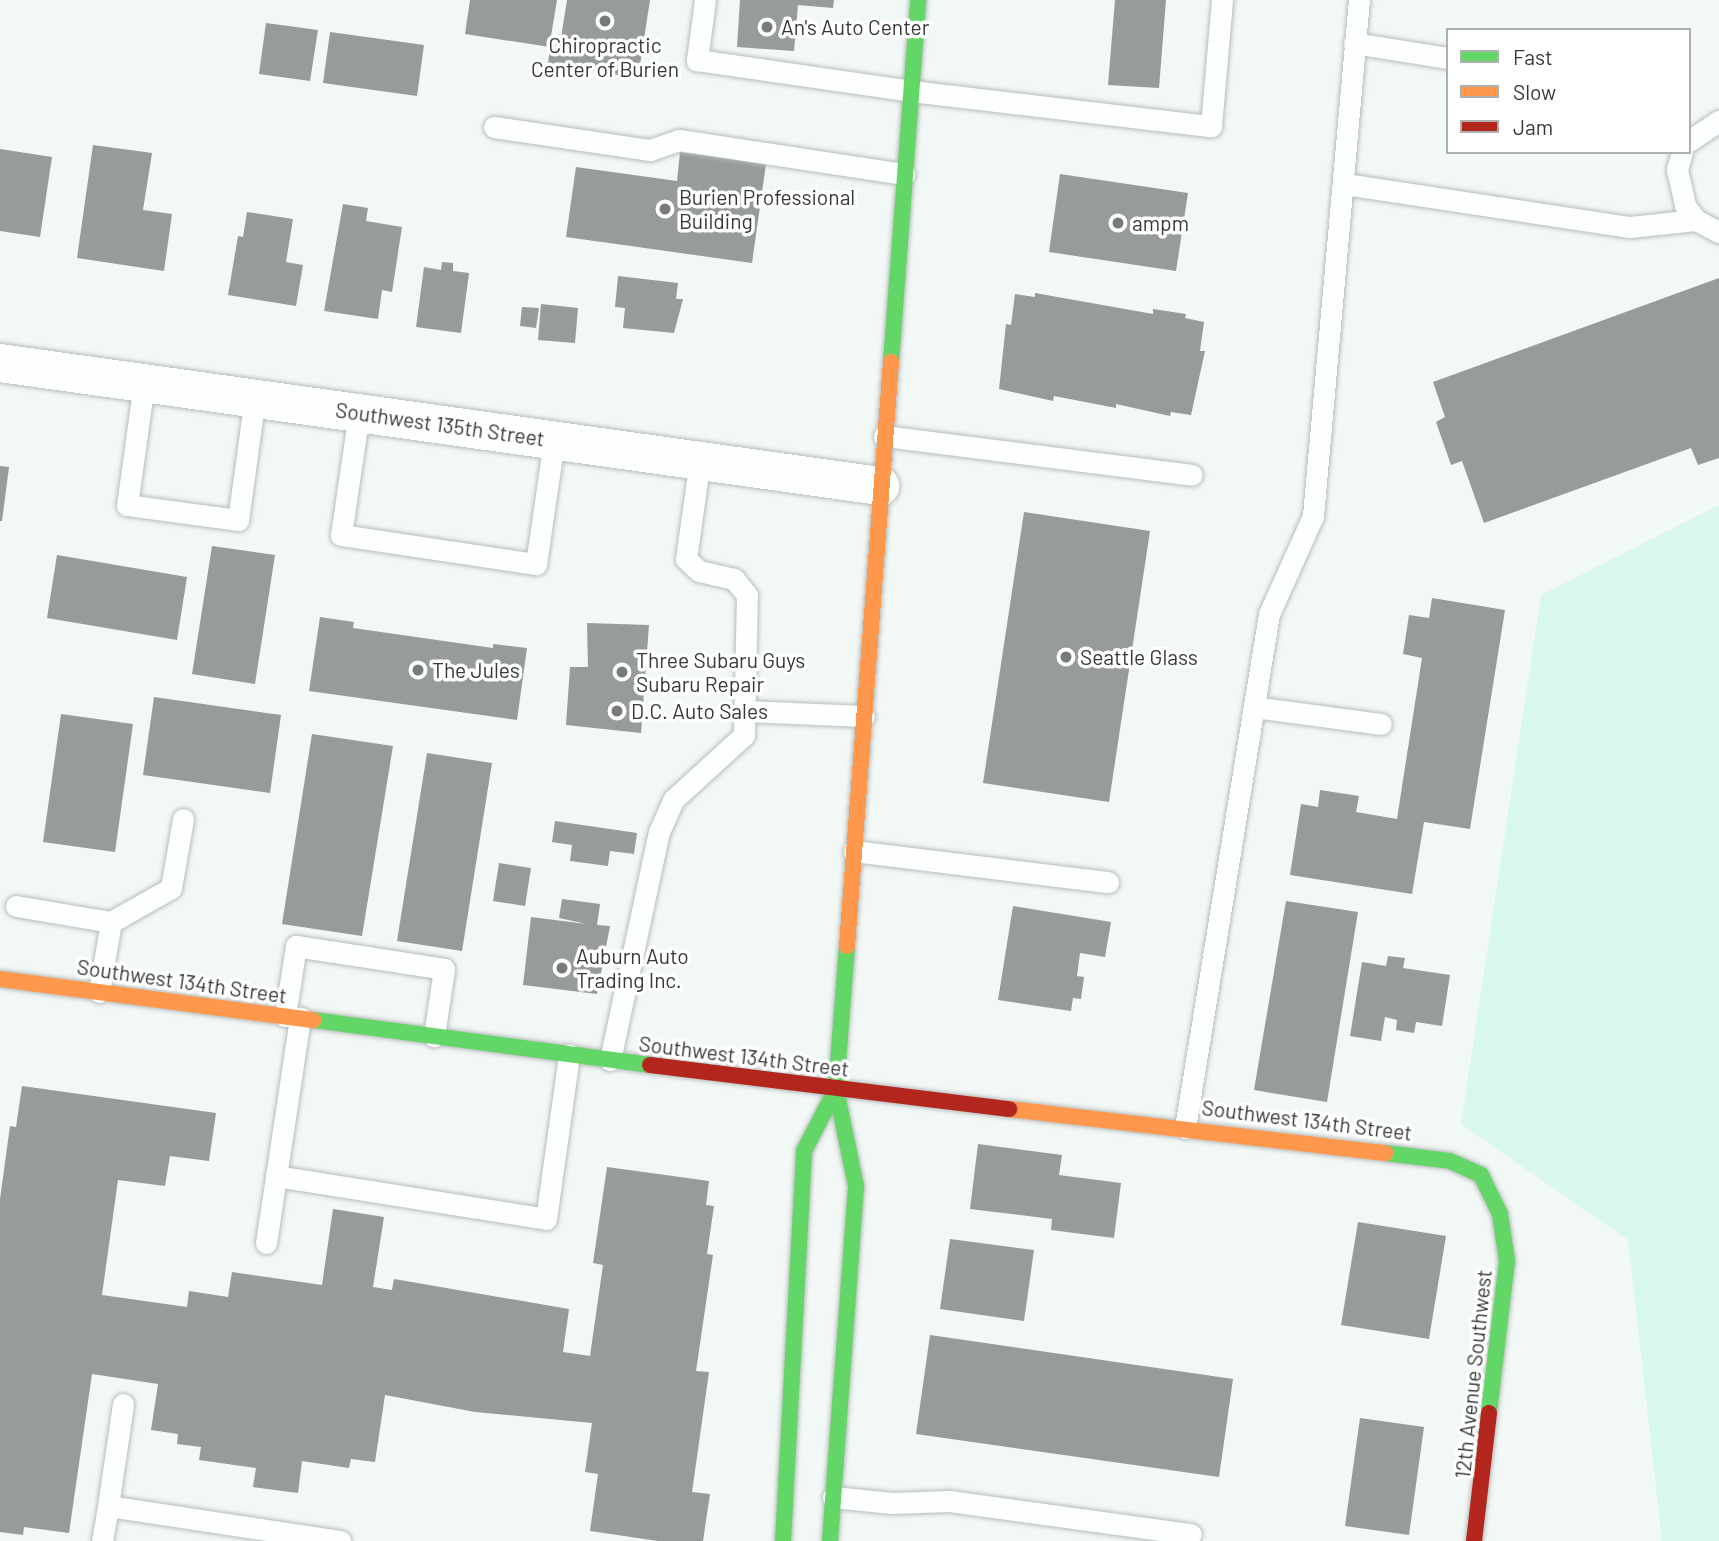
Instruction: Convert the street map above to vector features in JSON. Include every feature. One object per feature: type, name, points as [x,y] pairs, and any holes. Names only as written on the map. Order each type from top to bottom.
[{"type":"main road","points":[[830,1541],[856,1186],[836,1089],[918,0]]},
{"type":"main road","name":"Southwest 134th Street","points":[[0,978],[836,1089],[1423,1155],[1481,1175]]},
{"type":"main road","points":[[783,1541],[804,1151],[836,1089]]},
{"type":"main road","name":"12th Avenue Southwest","points":[[1474,1541],[1507,1261],[1500,1214],[1481,1175]]},
{"type":"street","name":"Southwest 135th Street","points":[[0,363],[880,486]]},
{"type":"lane","points":[[705,0],[697,60],[911,92],[1211,126],[1222,0]]},
{"type":"lane","points":[[1185,1128],[1269,614],[1312,516],[1345,184],[1359,0]]},
{"type":"lane","points":[[1354,43],[1446,58]]},
{"type":"lane","points":[[1691,138],[1705,120]]},
{"type":"lane","points":[[494,127],[650,150],[678,140],[904,174]]},
{"type":"lane","points":[[1682,154],[1678,188],[1696,220],[1719,232]]},
{"type":"lane","points":[[1345,184],[1630,227],[1696,220]]},
{"type":"lane","points":[[144,383],[127,505],[238,520],[255,398]]},
{"type":"lane","points":[[359,413],[341,535],[536,564],[554,440]]},
{"type":"lane","points":[[884,436],[1192,475]]},
{"type":"lane","points":[[610,1060],[659,832],[674,799],[744,735],[747,595],[734,579],[699,571],[686,559],[700,460]]},
{"type":"lane","points":[[1254,707],[1381,724]]},
{"type":"lane","points":[[745,710],[863,716]]},
{"type":"lane","points":[[16,906],[111,922],[172,888],[183,818]]},
{"type":"lane","points":[[854,850],[1108,882]]},
{"type":"lane","points":[[99,992],[111,922]]},
{"type":"lane","points":[[265,1243],[276,1176],[293,1017],[296,946],[444,969],[434,1036]]},
{"type":"lane","points":[[276,1176],[546,1219],[569,1055]]},
{"type":"lane","points":[[102,1541],[123,1404]]},
{"type":"lane","points":[[833,1497],[892,1503],[949,1501],[1191,1534]]},
{"type":"lane","points":[[108,1506],[340,1541]]},
{"type":"green space","points":[[1719,505],[1719,1541],[1662,1541],[1628,1240],[1461,1124],[1541,595]]},
{"type":"building","name":"Chiropractic Center of Burien","points":[[470,0],[557,0],[550,42],[560,44],[567,0],[650,0],[638,78],[548,64],[550,47],[465,34]]},
{"type":"building","name":"An's Auto Center","points":[[740,0],[834,0],[833,8],[798,5],[794,51],[737,47]]},
{"type":"building","points":[[1115,0],[1166,0],[1159,88],[1108,85]]},
{"type":"building","points":[[266,23],[318,30],[310,81],[259,74]]},
{"type":"building","points":[[330,32],[424,45],[417,96],[323,83]]},
{"type":"building","points":[[93,145],[152,153],[143,210],[172,214],[164,271],[77,258]]},
{"type":"building","points":[[0,149],[52,157],[40,237],[0,231]]},
{"type":"building","name":"Burien Professional Building","points":[[680,152],[766,164],[752,263],[566,237],[576,167],[677,181]]},
{"type":"building","name":"ampm","points":[[1060,174],[1188,193],[1176,271],[1049,252]]},
{"type":"building","points":[[343,204],[368,208],[366,221],[402,227],[392,292],[382,290],[378,319],[324,311]]},
{"type":"building","points":[[247,212],[293,219],[286,262],[303,265],[296,306],[228,295],[238,236],[243,237]]},
{"type":"building","points":[[442,262],[453,263],[453,271],[469,273],[461,333],[416,327],[424,267],[441,270]]},
{"type":"building","points":[[618,276],[678,283],[676,299],[683,299],[674,333],[623,328],[625,308],[615,307]]},
{"type":"building","points":[[1719,278],[1719,458],[1698,465],[1691,448],[1484,523],[1462,461],[1451,465],[1436,422],[1445,417],[1433,382]]},
{"type":"building","points":[[1035,293],[1153,314],[1153,309],[1186,314],[1185,318],[1204,322],[1200,351],[1205,351],[1191,415],[1171,412],[1170,416],[1116,404],[1116,408],[1054,396],[1053,401],[999,389],[1006,324],[1011,325],[1015,294],[1035,297]]},
{"type":"building","points":[[541,304],[578,308],[575,343],[538,340]]},
{"type":"building","points":[[522,307],[539,308],[536,328],[520,326]]},
{"type":"building","points":[[0,466],[9,467],[2,521],[0,521]]},
{"type":"building","name":"Seattle Glass","points":[[1024,512],[1150,531],[1109,802],[983,783]]},
{"type":"building","points":[[212,546],[275,555],[255,684],[192,674]]},
{"type":"building","points":[[57,555],[187,577],[177,640],[47,618]]},
{"type":"building","points":[[1432,598],[1505,610],[1470,829],[1424,822],[1412,894],[1290,875],[1301,804],[1318,807],[1320,790],[1359,796],[1356,812],[1397,819],[1422,658],[1403,654],[1409,615],[1429,618]]},
{"type":"building","name":"The Jules","points":[[320,617],[354,622],[353,628],[493,648],[493,644],[527,648],[517,720],[309,691]]},
{"type":"building","points":[[587,623],[649,625],[641,733],[566,725],[570,667],[588,667]]},
{"type":"building","points":[[154,697],[281,715],[270,793],[143,775]]},
{"type":"building","points":[[61,714],[133,724],[115,852],[43,842]]},
{"type":"building","points":[[312,734],[393,746],[362,936],[282,924]]},
{"type":"building","points":[[427,753],[492,763],[462,951],[397,941]]},
{"type":"building","points":[[555,821],[637,833],[634,854],[610,851],[608,866],[570,861],[572,845],[552,842]]},
{"type":"building","points":[[499,863],[531,868],[525,906],[493,901]]},
{"type":"building","name":"Auburn Auto Trading Inc.","points":[[562,899],[600,904],[597,925],[610,926],[597,994],[523,985],[531,917],[587,924],[559,918]]},
{"type":"building","points":[[1286,901],[1358,912],[1327,1102],[1254,1090]]},
{"type":"building","points":[[1013,906],[1111,922],[1105,957],[1080,953],[1077,976],[1084,977],[1081,999],[1073,998],[1071,1011],[998,1000]]},
{"type":"building","points":[[1388,956],[1405,958],[1403,968],[1450,975],[1442,1026],[1416,1022],[1414,1033],[1396,1030],[1397,1020],[1385,1017],[1381,1041],[1350,1036],[1362,962],[1386,966]]},
{"type":"building","points":[[22,1086],[216,1113],[209,1161],[170,1156],[165,1186],[118,1180],[102,1295],[187,1307],[189,1291],[228,1297],[232,1272],[322,1285],[333,1209],[384,1217],[373,1287],[392,1290],[394,1279],[569,1309],[563,1352],[590,1356],[603,1265],[593,1263],[607,1167],[709,1181],[706,1205],[714,1206],[707,1254],[713,1255],[696,1371],[709,1372],[692,1492],[710,1494],[703,1541],[658,1541],[590,1531],[598,1474],[585,1472],[592,1423],[475,1412],[385,1395],[375,1462],[351,1459],[349,1468],[302,1461],[298,1493],[253,1487],[256,1468],[199,1460],[201,1447],[177,1444],[178,1434],[151,1430],[158,1384],[92,1374],[69,1533],[24,1527],[23,1535],[0,1532],[0,1199],[10,1126],[16,1127]]},
{"type":"building","points":[[978,1144],[1062,1155],[1059,1175],[1121,1183],[1114,1238],[1051,1230],[1052,1219],[970,1209]]},
{"type":"building","points":[[1358,1222],[1446,1236],[1429,1339],[1341,1325]]},
{"type":"building","points":[[950,1239],[1034,1250],[1024,1321],[940,1309]]},
{"type":"building","points":[[930,1335],[1233,1379],[1219,1477],[916,1434]]},
{"type":"building","points":[[1360,1418],[1424,1427],[1409,1535],[1345,1526]]},
{"type":"traffic: fast","points":[[891,362],[918,0]]},
{"type":"traffic: fast","points":[[830,1541],[856,1186],[836,1089],[847,946]]},
{"type":"traffic: fast","points":[[313,1020],[650,1065]]},
{"type":"traffic: fast","points":[[783,1541],[804,1151],[836,1089]]},
{"type":"traffic: fast","points":[[1385,1153],[1450,1161],[1481,1175],[1500,1214],[1507,1261],[1489,1413]]},
{"type":"traffic: slow","points":[[847,946],[891,362]]},
{"type":"traffic: slow","points":[[0,979],[313,1020]]},
{"type":"traffic: slow","points":[[1009,1109],[1385,1153]]},
{"type":"traffic: jam","points":[[650,1065],[1009,1109]]},
{"type":"traffic: jam","points":[[1474,1541],[1489,1413]]},
{"type":"place","name":"Chiropractic Center of Burien","points":[[605,21]]},
{"type":"place","name":"An's Auto Center","points":[[767,27]]},
{"type":"place","name":"Burien Professional Building","points":[[665,209]]},
{"type":"place","name":"ampm","points":[[1118,223]]},
{"type":"place","name":"Seattle Glass","points":[[1066,657]]},
{"type":"place","name":"The Jules","points":[[418,670]]},
{"type":"place","name":"Three Subaru Guys Subaru Repair","points":[[622,672]]},
{"type":"place","name":"D.C. Auto Sales","points":[[617,711]]},
{"type":"place","name":"Auburn Auto Trading Inc.","points":[[562,968]]}]
